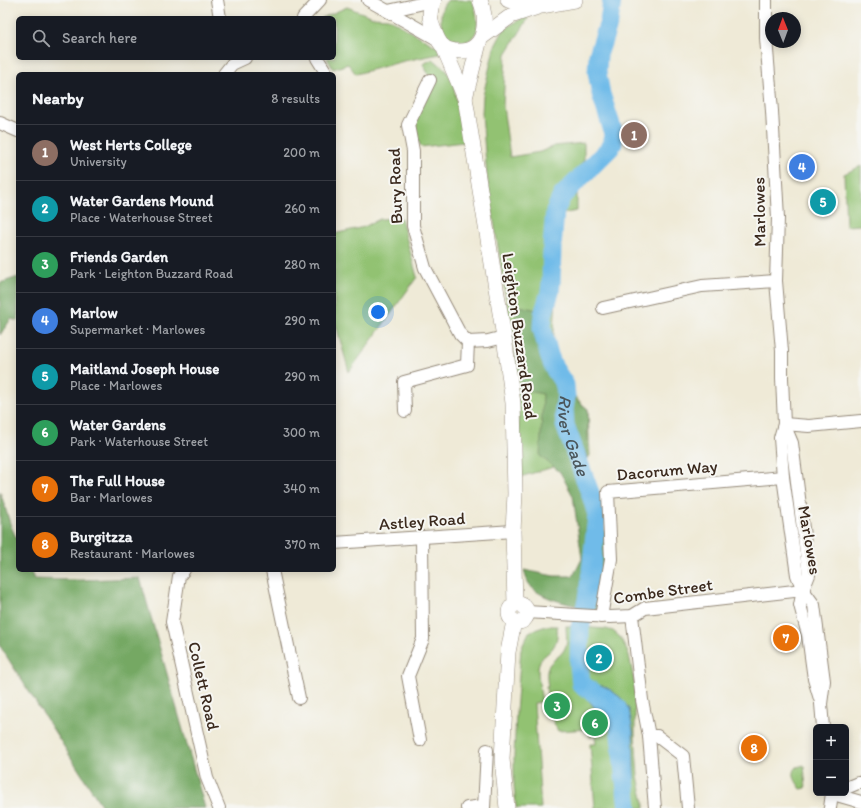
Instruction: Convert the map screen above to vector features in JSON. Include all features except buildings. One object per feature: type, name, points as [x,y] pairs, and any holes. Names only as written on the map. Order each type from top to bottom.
[{"type":"main road","name":"Leighton Buzzard Road","points":[[464,98],[481,40],[484,20],[480,0]]},
{"type":"main road","points":[[508,0],[542,6]]},
{"type":"main road","points":[[440,42],[452,50],[470,50],[511,16],[542,6],[575,0]]},
{"type":"main road","name":"Leighton Buzzard Road","points":[[433,1],[430,16],[432,26],[464,98],[504,337],[513,403],[515,494],[513,531],[521,608],[512,606],[509,611],[510,617],[514,621],[508,652],[502,759],[507,808]]},
{"type":"street","points":[[217,0],[220,16]]},
{"type":"street","points":[[305,16],[320,0]]},
{"type":"street","points":[[368,0],[440,42]]},
{"type":"street","name":"Marlowes","points":[[766,0],[766,38],[778,218],[776,281],[782,351],[784,424],[780,438],[783,477],[797,575],[803,590]]},
{"type":"street","points":[[388,11],[433,1]]},
{"type":"street","points":[[318,60],[326,72]]},
{"type":"street","points":[[225,72],[230,61]]},
{"type":"street","name":"Bury Road","points":[[430,80],[408,125],[413,151],[413,226],[425,268],[460,334],[468,342]]},
{"type":"street","points":[[0,123],[16,130]]},
{"type":"street","points":[[603,308],[702,286],[776,281]]},
{"type":"street","points":[[405,411],[404,382],[467,365],[468,342],[488,341],[504,337]]},
{"type":"street","points":[[784,424],[809,426],[861,421]]},
{"type":"street","name":"Marlowes","points":[[784,424],[792,443],[809,575],[803,590],[800,605],[808,635],[814,679],[822,704],[823,724]]},
{"type":"street","name":"Dacorum Way","points":[[598,616],[611,559],[608,492],[783,477]]},
{"type":"street","name":"Astley Road","points":[[336,543],[513,531]]},
{"type":"street","points":[[420,740],[408,676],[422,639],[422,538]]},
{"type":"street","name":"Collett Road","points":[[183,572],[180,576],[172,622],[207,778],[219,808]]},
{"type":"street","points":[[272,572],[299,698]]},
{"type":"street","name":"Combe Street","points":[[521,608],[569,614],[632,616],[645,608],[803,590]]},
{"type":"street","points":[[632,616],[648,736],[655,808]]},
{"type":"street","points":[[648,736],[657,736],[683,756],[688,808]]},
{"type":"street","points":[[467,808],[483,807],[487,750]]},
{"type":"street","points":[[849,787],[861,783]]},
{"type":"street","points":[[830,808],[832,796]]},
{"type":"street","points":[[842,796],[861,802]]},
{"type":"green space","points":[[448,0],[471,0],[474,4],[476,9],[477,29],[468,41],[461,43],[454,42],[447,37],[443,30],[441,19],[442,11],[444,4]]},
{"type":"green space","points":[[347,7],[373,17],[388,18],[437,47],[440,54],[404,61],[356,74],[348,64],[333,69],[328,60],[336,60],[336,16],[327,16]]},
{"type":"green space","points":[[524,17],[528,19],[506,54],[503,106],[510,157],[540,152],[554,146],[584,143],[584,160],[577,169],[577,211],[561,214],[553,347],[562,383],[588,410],[590,456],[520,477],[516,361],[487,177],[482,114],[483,96],[494,48],[504,29]]},
{"type":"green space","points":[[433,59],[446,70],[453,82],[464,142],[421,147],[412,125],[432,81],[423,64]]},
{"type":"green space","points":[[861,166],[861,225],[846,226],[844,174]]},
{"type":"green space","points":[[401,218],[417,277],[349,372],[336,325],[336,234],[364,227],[380,219]]},
{"type":"green space","points":[[16,278],[16,320],[11,319],[0,335],[0,283]]},
{"type":"green space","points":[[520,306],[546,312],[550,348],[561,382],[576,400],[588,409],[587,465],[596,497],[602,500],[608,563],[597,610],[549,598],[533,588],[528,582],[524,572],[524,570],[554,576],[573,576],[582,559],[573,496],[560,472],[540,456],[543,394],[522,390],[516,359],[514,337],[516,315]]},
{"type":"green space","points":[[0,491],[16,537],[16,572],[31,572],[34,579],[79,580],[140,578],[205,808],[103,808],[0,646]]},
{"type":"green space","points":[[546,626],[557,626],[557,633],[554,646],[540,661],[538,675],[542,702],[534,703],[541,808],[516,808],[514,756],[521,649],[529,632]]},
{"type":"green space","points":[[566,626],[606,629],[613,631],[620,637],[629,655],[635,686],[635,734],[638,776],[645,808],[595,808],[590,744],[596,744],[595,736],[590,737],[589,729],[558,731],[551,717],[546,687],[548,687],[547,669],[565,648],[567,640]]},
{"type":"green space","points":[[804,765],[806,788],[801,789],[794,778],[794,772],[797,767]]},
{"type":"water","points":[[585,684],[603,686],[609,689],[620,697],[629,709],[633,731],[635,808],[621,808],[621,774],[616,772],[616,763],[612,747],[616,744],[620,745],[620,723],[609,721],[603,717],[578,690],[580,685]]},
{"type":"waterway","name":"River Gade","points":[[612,0],[609,22],[598,55],[597,72],[601,94],[613,131],[613,143],[610,148],[562,196],[555,211],[551,283],[550,292],[543,315],[542,328],[554,368],[565,385],[565,425],[597,515],[587,600],[580,628],[579,664],[581,684],[617,708],[628,808]]},
{"type":"place","name":"West Herts College","points":[[634,135]]},
{"type":"place","name":"Marlow","points":[[802,167]]},
{"type":"place","name":"Maitland Joseph House","points":[[823,202]]},
{"type":"place","name":"The Full House","points":[[786,638]]},
{"type":"place","name":"Water Gardens Mound","points":[[599,658]]},
{"type":"place","name":"Friends Garden","points":[[557,706]]},
{"type":"place","name":"Water Gardens","points":[[595,723]]},
{"type":"place","name":"Burgitzza","points":[[754,748]]}]
